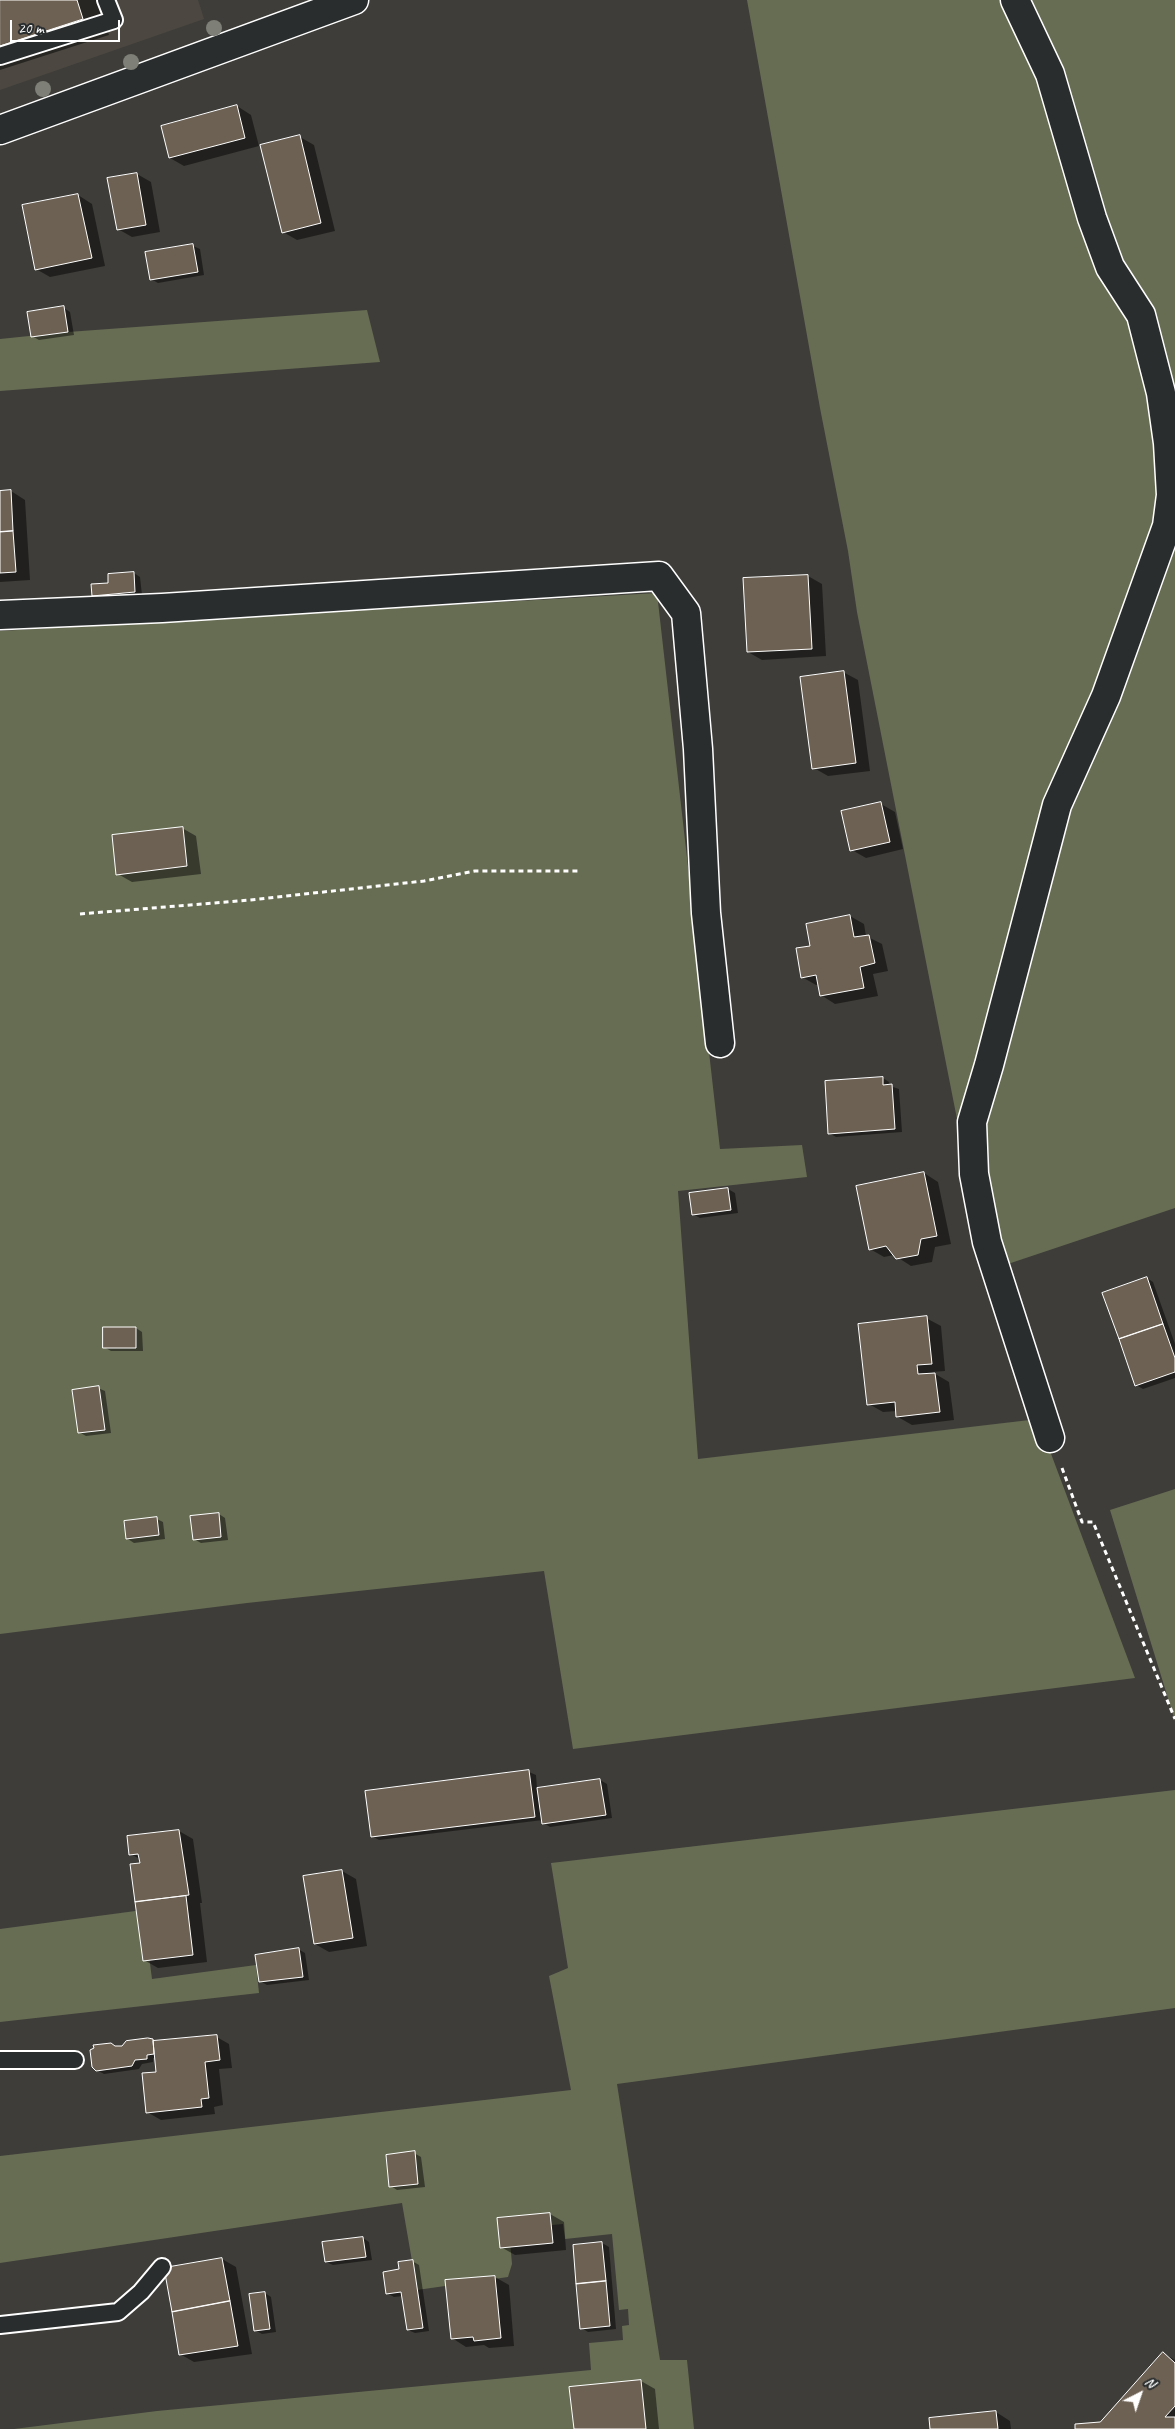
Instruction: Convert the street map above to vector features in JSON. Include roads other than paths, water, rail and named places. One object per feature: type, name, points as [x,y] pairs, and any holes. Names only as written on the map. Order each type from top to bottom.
[{"type":"street","points":[[0,130],[354,0]]},
{"type":"street","points":[[1015,0],[1050,74],[1092,218],[1110,267],[1141,315],[1161,393],[1168,443],[1171,495],[1167,526],[1106,696],[1057,805],[989,1065],[972,1122],[974,1174],[987,1242],[1050,1438]]},
{"type":"street","points":[[0,615],[162,608],[659,576],[686,613],[698,749],[706,913],[720,1043]]},
{"type":"lane","points":[[0,56],[114,20],[106,0]]},
{"type":"lane","points":[[0,2060],[75,2060]]},
{"type":"lane","points":[[0,2325],[118,2312],[141,2292],[162,2267]]}]
